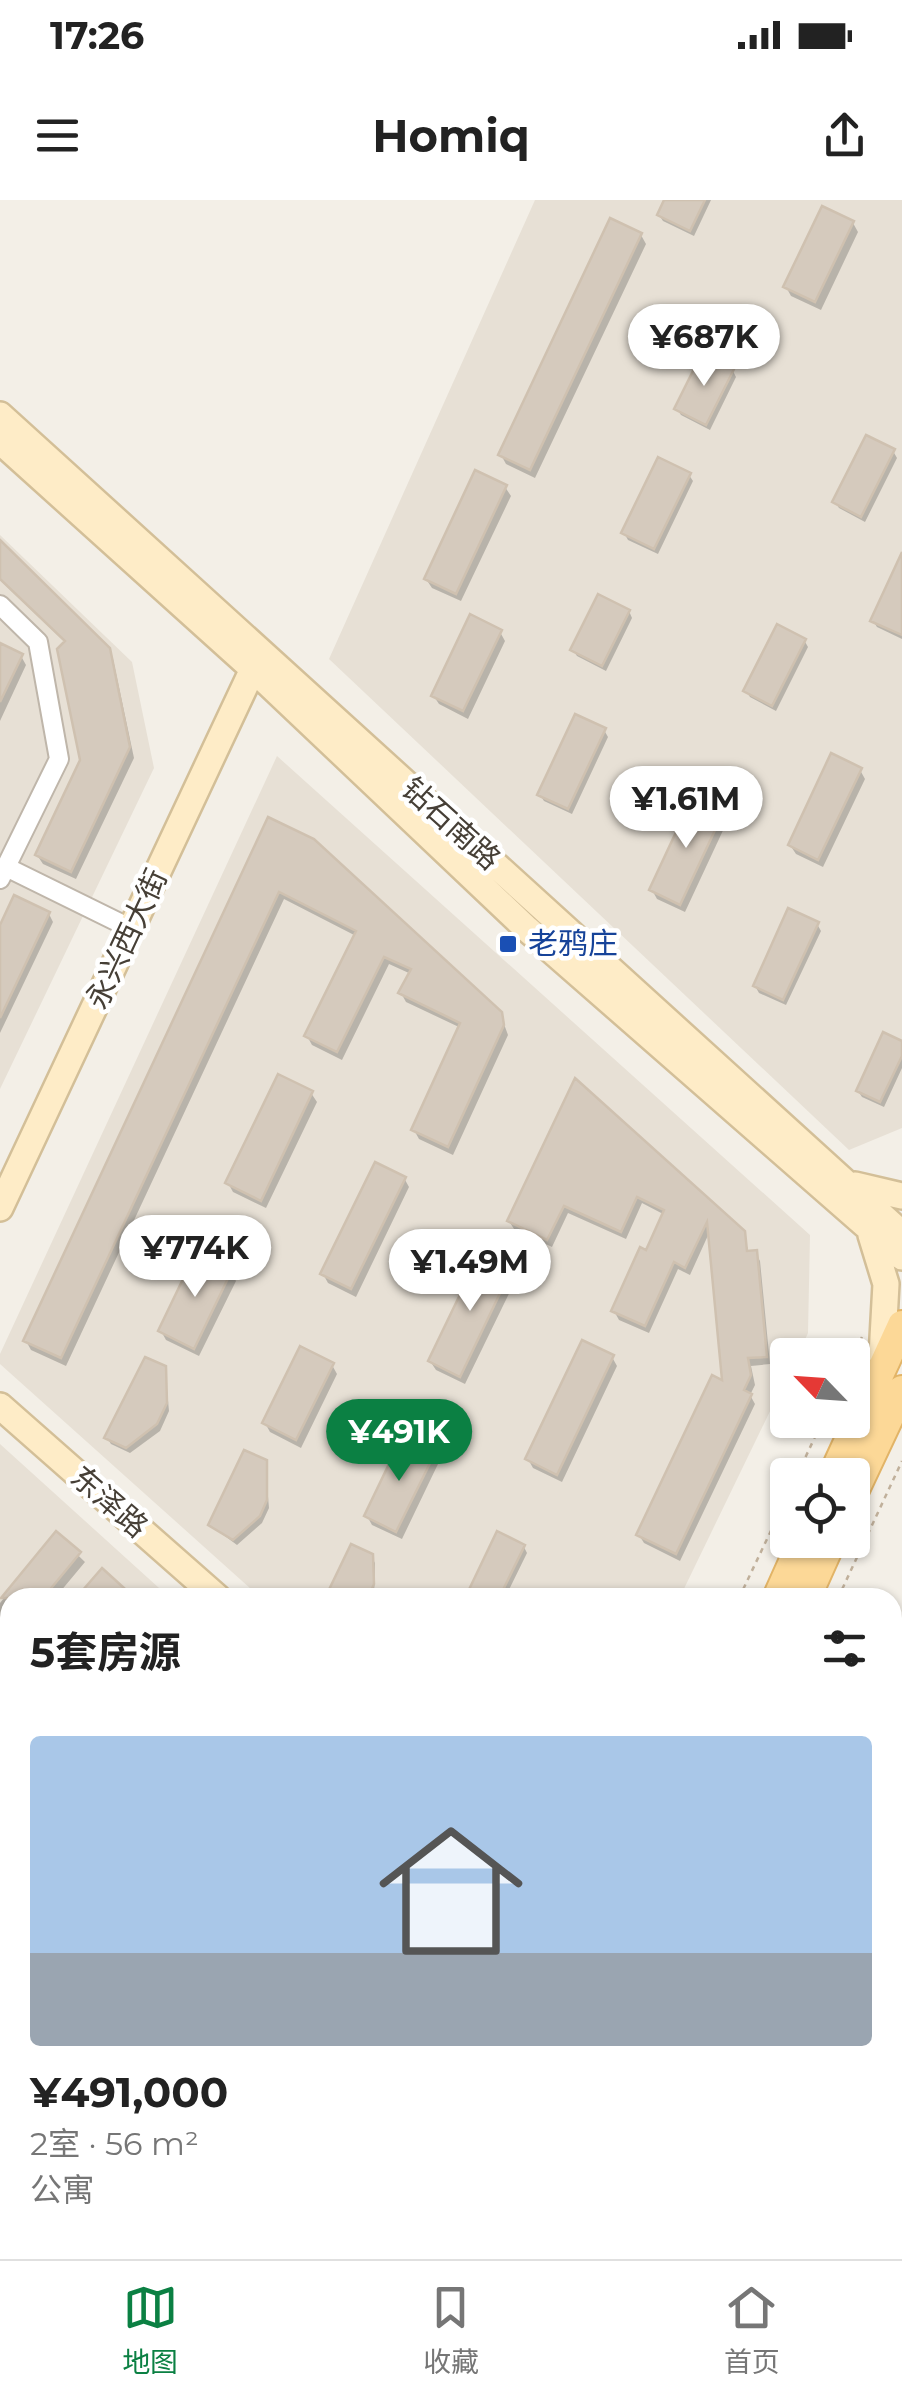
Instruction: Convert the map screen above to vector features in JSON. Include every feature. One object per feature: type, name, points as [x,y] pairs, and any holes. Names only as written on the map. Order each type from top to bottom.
[{"type":"main road","name":"钻石南路","points":[[0,415],[902,1234]]},
{"type":"main road","name":"钻石南路","points":[[0,440],[253,669],[527,930],[902,1257]]},
{"type":"main road","name":"永兴西大街","points":[[0,1208],[253,669]]},
{"type":"main road","points":[[846,1182],[902,1196]]},
{"type":"main road","points":[[845,1458],[895,1388],[886,1336],[886,1284],[878,1247],[863,1222]]},
{"type":"main road","points":[[867,1458],[895,1388],[902,1325]]},
{"type":"main road","name":"东泽路","points":[[0,1406],[207,1588]]},
{"type":"main road","points":[[781,1588],[795,1558]]},
{"type":"main road","points":[[810,1588],[824,1558]]},
{"type":"street","points":[[0,605],[38,642],[59,758],[3,873],[132,929]]},
{"type":"path","points":[[843,1588],[902,1461]]},
{"type":"path","points":[[744,1588],[770,1533]]},
{"type":"shaded area","points":[[535,200],[902,200],[902,1128],[849,1150],[329,659]]},
{"type":"shaded area","points":[[0,535],[132,662],[154,768],[0,1089]]},
{"type":"shaded area","points":[[277,756],[810,1235],[808,1333],[806,1338],[770,1338],[770,1411],[684,1588],[250,1588],[0,1364],[0,1354]]},
{"type":"shaded area","points":[[0,1444],[159,1588],[0,1588]]},
{"type":"building","points":[[664,200],[705,200],[690,231],[657,215]]},
{"type":"building","points":[[822,206],[854,221],[815,302],[783,287]]},
{"type":"building","points":[[610,218],[642,233],[530,470],[498,455]]},
{"type":"building","points":[[702,353],[734,369],[706,425],[674,409]]},
{"type":"building","points":[[866,435],[895,449],[861,517],[832,502]]},
{"type":"building","points":[[658,457],[691,473],[654,549],[621,533]]},
{"type":"building","points":[[475,470],[507,485],[456,594],[424,579]]},
{"type":"building","points":[[0,540],[110,648],[130,747],[71,872],[35,855],[80,760],[57,649],[65,641],[0,579]]},
{"type":"building","points":[[902,552],[902,635],[870,621]]},
{"type":"building","points":[[598,594],[630,610],[602,666],[570,650]]},
{"type":"building","points":[[470,614],[502,630],[463,711],[431,696]]},
{"type":"building","points":[[777,624],[806,639],[772,706],[743,691]]},
{"type":"building","points":[[0,643],[23,654],[0,702]]},
{"type":"building","points":[[575,714],[606,728],[568,809],[537,795]]},
{"type":"building","points":[[831,753],[862,768],[818,860],[788,845]]},
{"type":"building","points":[[692,798],[723,813],[680,905],[649,890]]},
{"type":"building","points":[[268,817],[314,839],[502,1012],[504,1025],[448,1147],[411,1130],[460,1023],[398,993],[411,969],[384,957],[337,1052],[304,1036],[356,931],[279,892],[61,1358],[23,1341]]},
{"type":"building","points":[[14,895],[50,912],[0,1018],[0,925]]},
{"type":"building","points":[[788,908],[819,922],[783,1000],[753,986]]},
{"type":"building","points":[[883,1032],[902,1041],[902,1056],[880,1102],[856,1091]]},
{"type":"building","points":[[278,1074],[313,1091],[261,1201],[225,1183]]},
{"type":"building","points":[[575,1078],[745,1231],[747,1251],[757,1250],[767,1357],[748,1358],[751,1375],[744,1390],[752,1394],[676,1554],[636,1535],[712,1375],[722,1380],[707,1222],[685,1268],[674,1262],[645,1326],[611,1311],[640,1247],[646,1250],[664,1210],[637,1197],[621,1232],[564,1206],[547,1240],[507,1221]]},
{"type":"building","points":[[375,1162],[406,1177],[351,1289],[320,1274]]},
{"type":"building","points":[[481,1251],[513,1266],[460,1377],[428,1361]]},
{"type":"building","points":[[196,1252],[232,1270],[194,1349],[158,1331]]},
{"type":"building","points":[[582,1340],[614,1355],[557,1475],[525,1459]]},
{"type":"building","points":[[300,1346],[334,1363],[296,1440],[262,1423]]},
{"type":"building","points":[[145,1357],[166,1366],[167,1403],[157,1424],[126,1448],[104,1438]]},
{"type":"building","points":[[402,1437],[435,1453],[396,1532],[364,1516]]},
{"type":"building","points":[[244,1450],[267,1460],[267,1500],[260,1516],[233,1540],[208,1525]]},
{"type":"building","points":[[56,1531],[81,1552],[51,1588],[9,1588]]},
{"type":"building","points":[[497,1531],[525,1545],[504,1588],[470,1588]]},
{"type":"building","points":[[351,1544],[373,1554],[372,1588],[330,1588]]},
{"type":"building","points":[[102,1568],[124,1588],[85,1588]]},
{"type":"place","name":"老鸦庄","points":[[508,944]]}]
